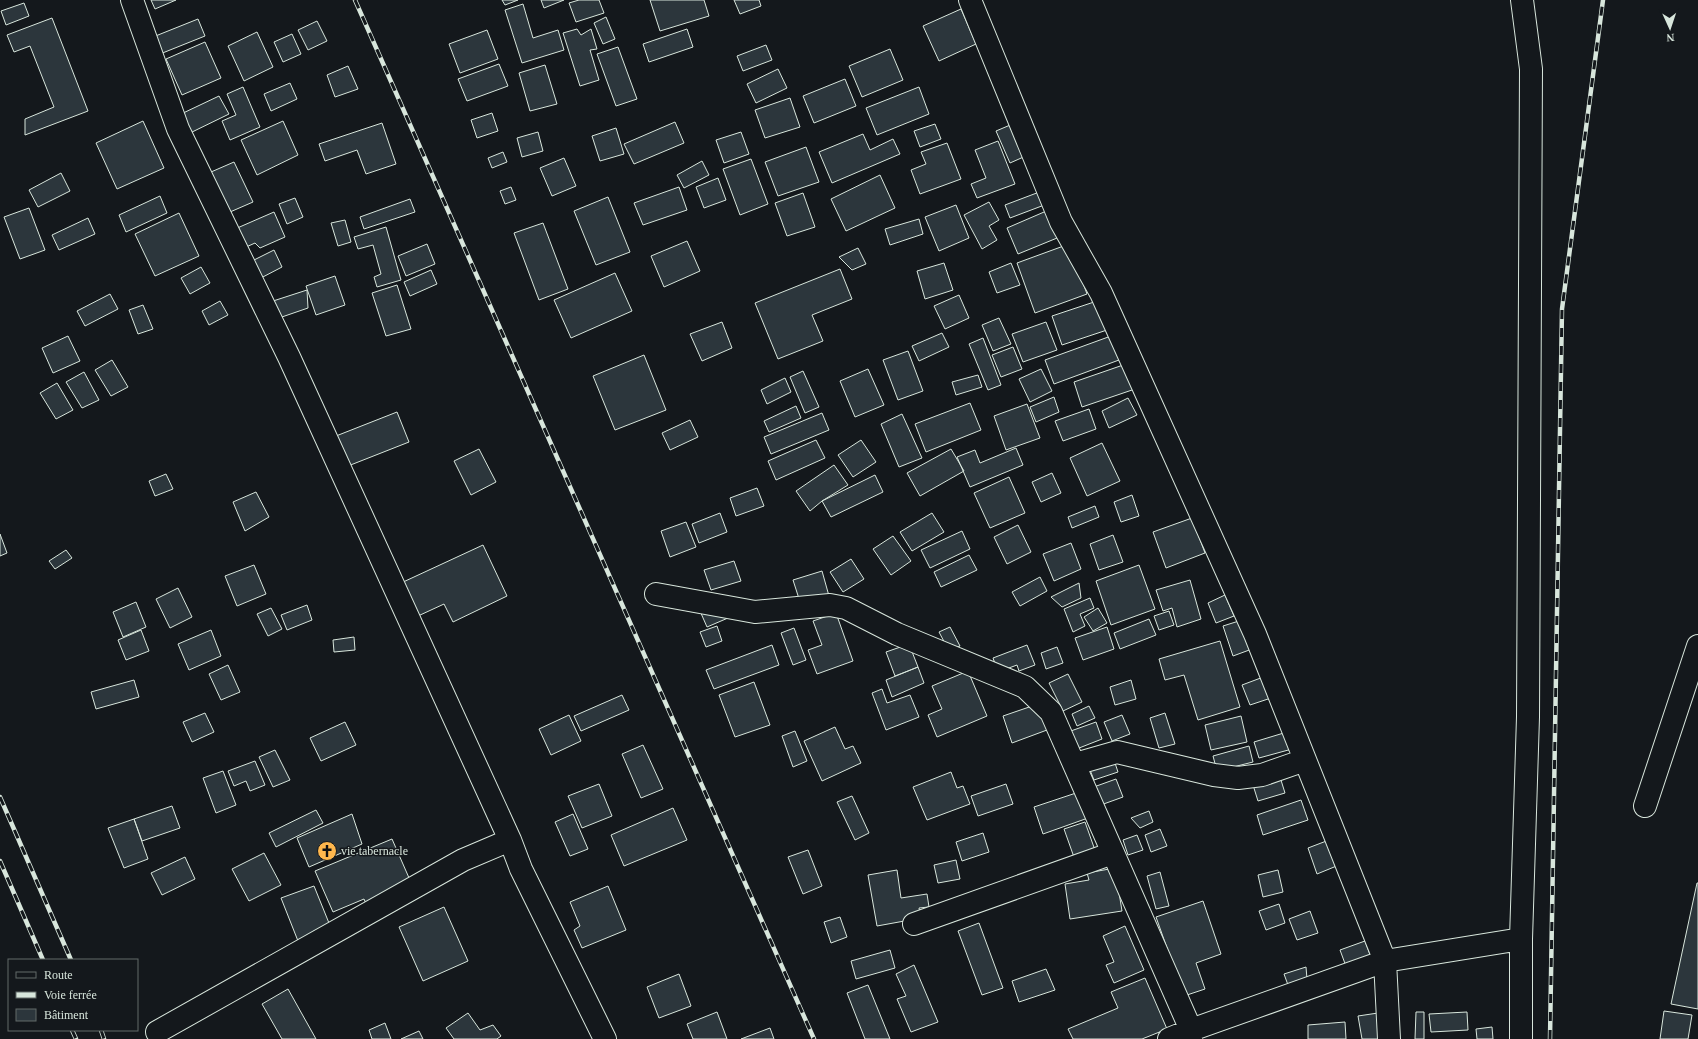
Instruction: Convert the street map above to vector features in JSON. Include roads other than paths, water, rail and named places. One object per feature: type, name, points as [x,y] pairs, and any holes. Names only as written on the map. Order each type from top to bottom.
[{"type":"street","points":[[132,0],[178,129],[289,357],[510,840],[521,869],[605,1039]]},
{"type":"street","points":[[970,0],[1061,222],[1108,308],[1255,634],[1385,961],[1389,1039]]},
{"type":"street","points":[[1521,1039],[1521,939],[1528,717],[1531,69],[1522,0]]},
{"type":"street","points":[[656,594],[755,612],[830,605],[846,608],[896,634],[1024,687],[1051,712],[1075,764],[1191,1034]]},
{"type":"street","points":[[1645,806],[1698,646]]},
{"type":"street","points":[[1075,764],[1117,752],[1214,775],[1238,778],[1262,775],[1305,760]]},
{"type":"street","points":[[157,1032],[463,860],[510,840]]},
{"type":"street","points":[[914,924],[1113,853]]},
{"type":"street","points":[[1169,1039],[1191,1034],[1385,961],[1521,939]]},
{"type":"railway","points":[[355,0],[814,1039]]},
{"type":"railway","points":[[1550,1039],[1562,309],[1603,0]]},
{"type":"railway","points":[[0,797],[71,959]]},
{"type":"railway","points":[[0,861],[43,959]]},
{"type":"railway","points":[[72,1031],[76,1039]]},
{"type":"railway","points":[[101,1031],[104,1039]]},
{"type":"place","name":"vie tabernacle","points":[[327,851]]}]
